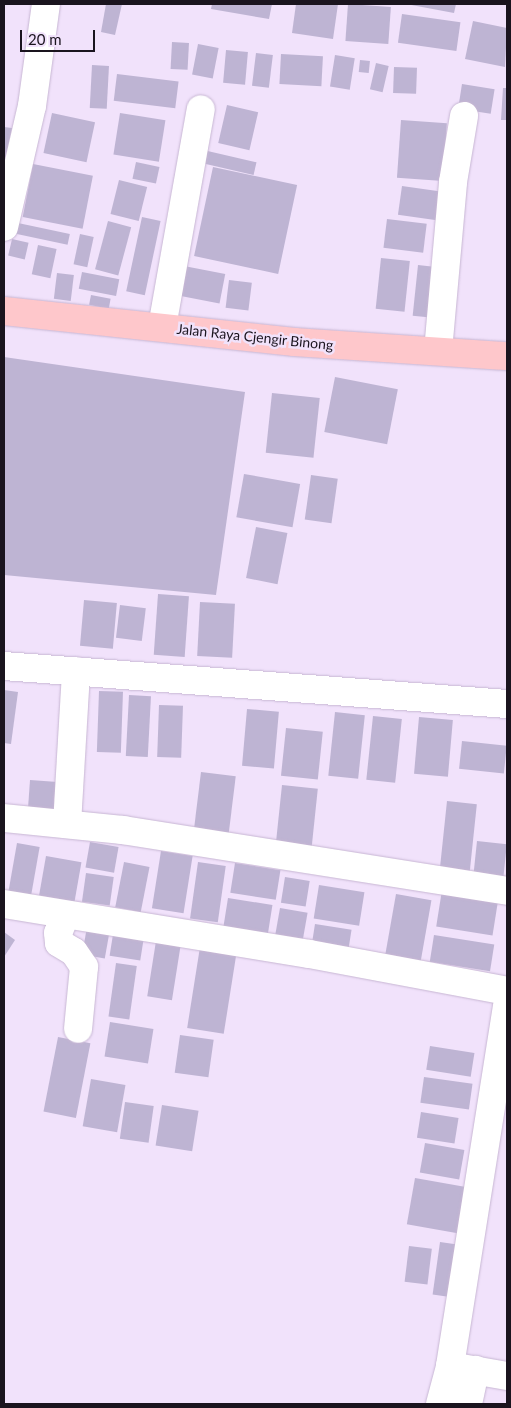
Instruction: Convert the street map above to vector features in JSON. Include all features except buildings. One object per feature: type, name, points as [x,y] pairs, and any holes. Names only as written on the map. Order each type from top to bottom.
[{"type":"main road","name":"Jalan Raya Cjengir Binong","points":[[4,312],[294,342],[507,356]]},
{"type":"street","points":[[4,227],[32,106],[46,4]]},
{"type":"street","points":[[162,327],[201,109]]},
{"type":"street","points":[[438,351],[451,200],[464,116]]},
{"type":"street","points":[[4,666],[507,704]]},
{"type":"street","points":[[67,824],[76,671]]},
{"type":"street","points":[[4,818],[123,830],[507,891]]},
{"type":"street","points":[[4,904],[65,916],[310,954],[507,991]]},
{"type":"street","points":[[65,916],[58,933],[60,943],[74,952],[84,967],[78,1029]]},
{"type":"street","points":[[468,1404],[462,1368],[507,1005]]},
{"type":"street","points":[[462,1368],[507,1376]]},
{"type":"street","points":[[440,1404],[462,1368]]}]
